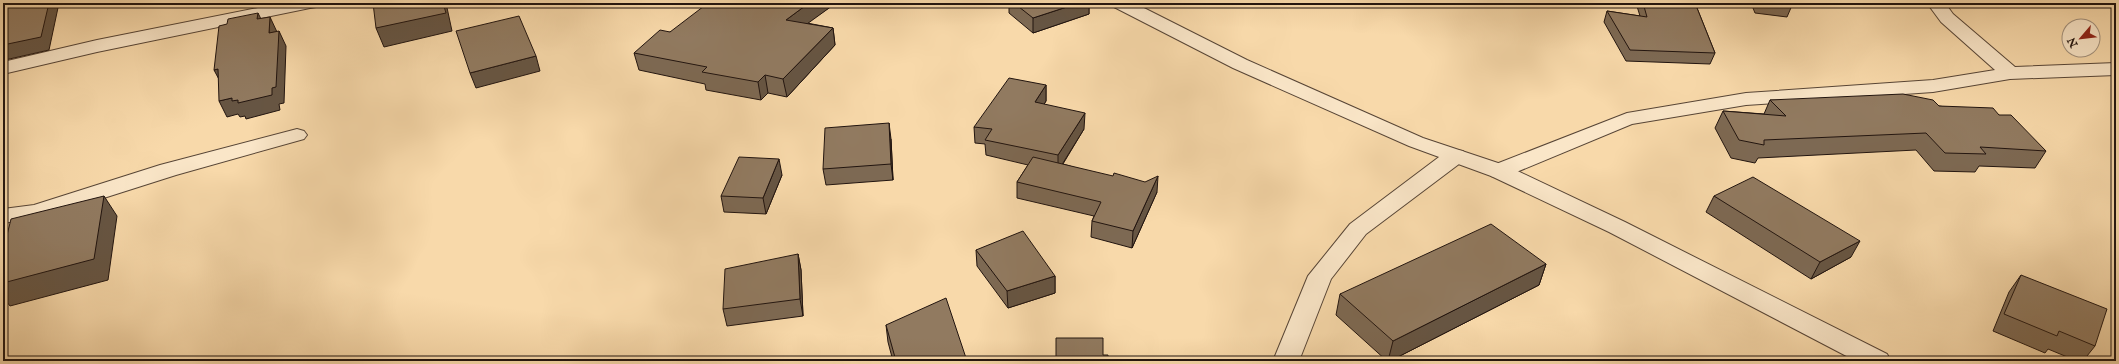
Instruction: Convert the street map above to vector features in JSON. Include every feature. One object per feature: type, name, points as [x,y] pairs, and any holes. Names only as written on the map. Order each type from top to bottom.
[{"type":"street","points":[[3,68],[97,46],[310,3]]},
{"type":"street","points":[[1120,3],[1240,64],[1416,142],[1499,172],[1617,227],[1878,361]]},
{"type":"street","points":[[1936,3],[1947,18],[2010,73]]},
{"type":"street","points":[[1499,172],[1627,119],[1746,99],[1933,86],[2010,73],[2116,69]]},
{"type":"street","points":[[3,216],[36,212],[168,170],[297,136]]},
{"type":"street","points":[[1286,361],[1320,276],[1358,230],[1455,156]]},
{"type":"building","points":[[9,3],[49,3],[41,37],[3,45],[3,25]]},
{"type":"building","points":[[373,3],[443,3],[446,13],[376,28]]},
{"type":"building","points":[[708,3],[809,3],[786,20],[833,28],[783,79],[765,75],[758,82],[702,72],[707,67],[634,53],[660,30],[670,32]]},
{"type":"building","points":[[1014,3],[1079,3],[1033,18]]},
{"type":"building","points":[[1643,3],[1695,3],[1715,53],[1630,50],[1607,11],[1647,17]]},
{"type":"building","points":[[258,13],[257,19],[270,17],[269,33],[279,31],[276,87],[272,88],[272,95],[238,103],[238,100],[232,101],[232,98],[219,101],[218,69],[214,70],[219,26],[227,24],[228,19]]},
{"type":"building","points":[[519,16],[536,56],[470,73],[456,31]]},
{"type":"building","points":[[1009,78],[1046,85],[1035,102],[1085,113],[1058,155],[985,140],[992,129],[974,127]]},
{"type":"building","points":[[1903,94],[1933,100],[1939,106],[1993,108],[1999,115],[2011,115],[2046,151],[1980,147],[1986,154],[1945,153],[1926,133],[1764,140],[1764,145],[1739,140],[1723,111],[1786,116],[1770,100]]},
{"type":"building","points":[[889,123],[891,164],[823,169],[825,128]]},
{"type":"building","points":[[739,157],[779,159],[763,198],[721,196]]},
{"type":"building","points":[[1033,157],[1113,176],[1114,173],[1145,182],[1158,176],[1133,231],[1092,221],[1101,202],[1017,182]]},
{"type":"building","points":[[1753,177],[1860,241],[1820,262],[1714,196]]},
{"type":"building","points":[[104,196],[94,259],[3,283],[3,251],[11,219]]},
{"type":"building","points":[[1491,224],[1546,264],[1393,341],[1340,294]]},
{"type":"building","points":[[1023,231],[1055,276],[1007,291],[976,250]]},
{"type":"building","points":[[798,254],[800,299],[723,309],[725,269]]},
{"type":"building","points":[[2021,275],[2107,309],[2095,346],[2059,331],[2057,336],[2004,314]]},
{"type":"building","points":[[946,298],[967,361],[896,361],[886,325]]},
{"type":"building","points":[[1056,338],[1103,338],[1103,355],[1108,355],[1108,361],[1056,361]]}]
